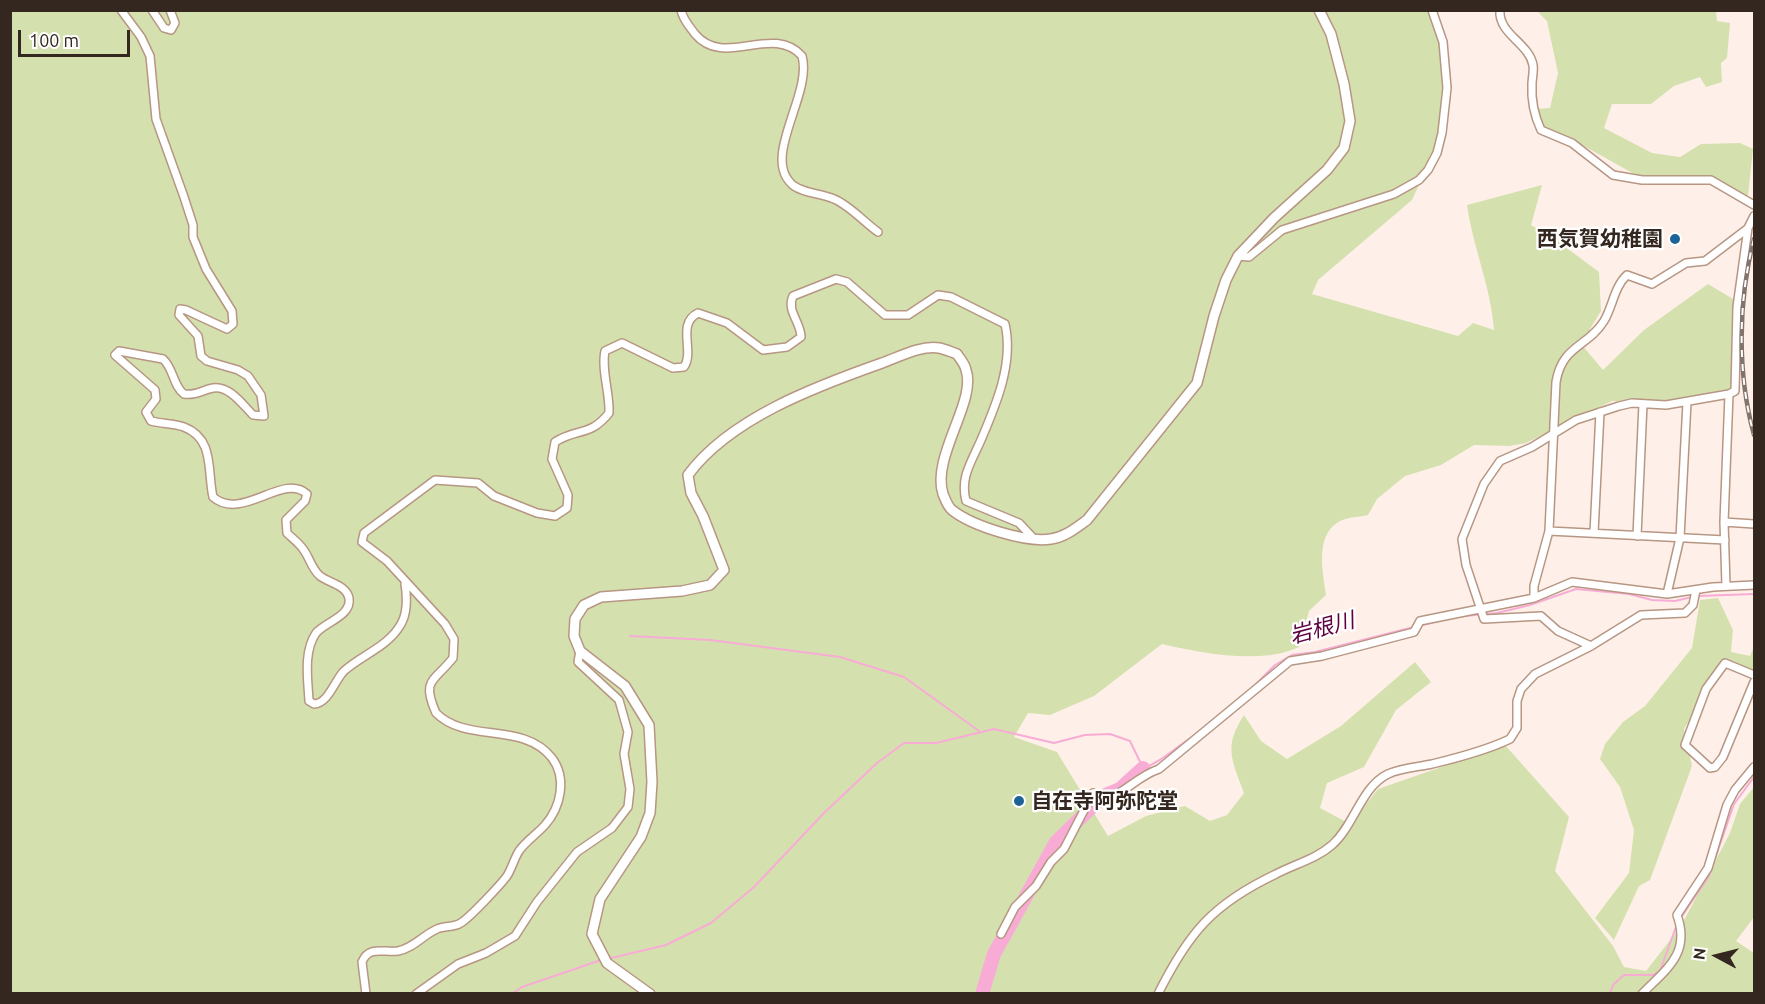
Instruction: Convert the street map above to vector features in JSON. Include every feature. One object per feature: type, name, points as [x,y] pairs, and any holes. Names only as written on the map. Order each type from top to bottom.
[{"type":"street","points":[[121,10],[141,37],[150,56],[156,119],[193,225],[193,237],[206,269],[227,299],[234,320],[227,329],[186,310],[180,309],[178,315],[198,336],[201,356],[207,362],[238,370],[256,385],[261,395],[264,416],[253,416],[234,395],[223,389],[214,387],[197,394],[184,394],[178,388],[173,370],[163,359],[119,351],[114,355],[155,390],[156,399],[146,412],[151,421],[183,427],[197,434],[206,444],[213,497],[221,504],[234,506],[292,488],[302,490],[307,495],[305,501],[286,520],[287,533],[305,551],[307,561],[321,576],[346,591],[349,599],[347,607],[340,616],[320,629],[311,644],[308,669],[309,701],[314,704],[322,702],[345,670],[377,649],[395,633],[403,621],[407,600],[405,584]]},
{"type":"street","points":[[152,10],[164,28],[171,30],[175,23],[170,10]]},
{"type":"street","points":[[681,10],[687,23],[702,42],[713,48],[771,43],[787,46],[802,56],[805,67],[802,89],[780,156],[784,174],[796,187],[842,204],[878,232]]},
{"type":"street","points":[[650,993],[607,963],[592,934],[600,899],[641,837],[650,813],[652,782],[649,725],[625,686],[580,651],[574,636],[575,619],[584,604],[601,597],[682,591],[710,585],[724,570],[703,516],[691,493],[688,475],[700,459],[780,404],[827,382],[921,349],[939,348],[957,354],[967,370],[968,386],[941,473],[943,492],[950,508],[973,522],[1036,541],[1054,539],[1072,531],[1087,520],[1191,391],[1203,368],[1214,316],[1226,280],[1238,256],[1274,218],[1327,170],[1344,148],[1350,121],[1344,84],[1331,34],[1319,10]]},
{"type":"street","points":[[1238,256],[1250,257],[1282,230],[1405,189],[1419,180],[1437,153],[1444,120],[1447,88],[1443,42],[1432,10]]},
{"type":"street","points":[[1500,10],[1503,27],[1523,46],[1533,65],[1531,101],[1541,130],[1572,143],[1613,175],[1642,180],[1711,180],[1755,205]]},
{"type":"street","points":[[1534,598],[1534,586],[1549,531],[1558,369],[1572,349],[1603,322],[1624,277],[1631,274],[1652,284],[1686,263],[1705,261],[1748,228],[1755,216]]},
{"type":"street","points":[[1591,646],[1558,631],[1541,616],[1484,619],[1483,608],[1466,565],[1462,539],[1484,484],[1500,461],[1532,447],[1576,420],[1619,406],[1687,402],[1735,391],[1737,307],[1748,228]]},
{"type":"street","points":[[366,993],[362,962],[364,957],[372,951],[400,951],[416,944],[440,928],[458,924],[469,918],[482,901],[500,885],[518,852],[553,814],[561,785],[560,771],[556,764],[538,746],[507,734],[459,727],[436,713],[428,689],[431,680],[453,658],[454,639],[445,624],[405,584],[387,561],[362,542],[364,533],[435,480],[478,483],[494,496],[537,513],[555,516],[563,512],[567,508],[568,495],[552,459],[555,442],[562,437],[591,431],[609,413],[610,393],[603,360],[605,351],[622,343],[673,368],[684,367],[688,354],[687,324],[692,316],[698,313],[727,323],[758,349],[774,351],[787,347],[801,337],[801,329],[791,309],[793,296],[836,279],[847,282],[885,315],[908,315],[938,295],[951,297],[1005,324],[1008,340],[999,394],[962,484],[966,501],[1019,523],[1036,541]]},
{"type":"street","points":[[1726,586],[1724,522],[1729,394]]},
{"type":"street","points":[[1667,594],[1680,538],[1687,402]]},
{"type":"street","points":[[1637,536],[1643,404]]},
{"type":"street","points":[[1594,533],[1600,412]]},
{"type":"street","points":[[1724,522],[1755,524]]},
{"type":"street","points":[[1549,531],[1725,540]]},
{"type":"street","points":[[1001,934],[1015,907],[1036,886],[1051,862],[1064,849],[1093,793],[1106,800],[1119,795],[1143,774],[1159,769],[1290,661],[1368,645],[1414,632],[1420,621],[1534,598],[1572,582],[1667,594],[1726,586],[1755,585]]},
{"type":"street","points":[[1158,993],[1192,933],[1216,910],[1245,891],[1317,856],[1333,845],[1346,830],[1369,792],[1381,779],[1397,771],[1438,762],[1506,742],[1515,734],[1517,701],[1528,680],[1535,674],[1591,646],[1641,615],[1685,613],[1693,605],[1696,590]]},
{"type":"street","points":[[416,993],[458,964],[486,953],[515,936],[537,902],[577,852],[612,828],[622,818],[628,807],[630,789],[624,754],[628,732],[619,700],[578,662],[580,651]]},
{"type":"street","points":[[1755,675],[1725,663],[1706,689],[1685,745],[1710,768],[1715,767],[1723,757],[1755,682]]},
{"type":"street","points":[[1642,993],[1668,970],[1674,958],[1683,932],[1677,915],[1708,868],[1727,805],[1735,790],[1755,767]]},
{"type":"green space","points":[[10,11],[1434,11],[1446,77],[1440,131],[1429,163],[1412,200],[1318,280],[1312,294],[1458,336],[1473,323],[1494,330],[1489,298],[1467,205],[1542,185],[1531,225],[1552,237],[1599,272],[1601,311],[1581,344],[1603,370],[1644,330],[1708,284],[1738,302],[1733,386],[1727,391],[1677,403],[1612,401],[1526,443],[1509,446],[1474,445],[1441,465],[1405,476],[1377,499],[1368,515],[1340,521],[1326,535],[1322,555],[1326,595],[1309,611],[1299,647],[1267,655],[1231,656],[1162,644],[1094,696],[1050,715],[1028,713],[1014,737],[1057,752],[1108,836],[1146,816],[1185,806],[1210,821],[1227,815],[1244,793],[1233,762],[1232,745],[1237,726],[1244,715],[1261,741],[1287,759],[1341,726],[1415,662],[1431,682],[1396,710],[1364,767],[1327,783],[1320,808],[1350,824],[1378,789],[1505,745],[1569,817],[1555,871],[1613,946],[1624,967],[1646,971],[1681,926],[1730,833],[1740,804],[1754,787],[1754,917],[1736,941],[1754,953],[1754,993],[11,993]]},
{"type":"green space","points":[[1537,11],[1716,11],[1717,21],[1730,23],[1727,58],[1721,63],[1722,82],[1706,87],[1700,77],[1674,86],[1651,104],[1612,104],[1604,128],[1652,153],[1680,157],[1701,144],[1740,143],[1753,149],[1748,196],[1711,179],[1645,180],[1575,141],[1541,130],[1536,109],[1550,108],[1558,73],[1547,21]]},
{"type":"green space","points":[[1718,598],[1733,630],[1731,652],[1750,656],[1754,647],[1754,673],[1725,663],[1684,729],[1692,766],[1650,880],[1639,886],[1614,940],[1595,918],[1629,873],[1634,830],[1620,787],[1600,759],[1605,744],[1623,722],[1645,706],[1692,648],[1700,600]]},
{"type":"waterway","name":"岩根川","points":[[1454,617],[1497,613],[1530,605],[1576,589],[1629,594],[1652,600],[1675,601],[1692,597]]},
{"type":"waterway","name":"岩根川","points":[[1698,596],[1754,594]]},
{"type":"waterway","name":"岩根川","points":[[1419,626],[1446,619]]},
{"type":"waterway","name":"岩根川","points":[[1250,690],[1275,665],[1292,655],[1315,652],[1414,627]]},
{"type":"waterway","points":[[630,636],[710,640],[840,657],[904,677],[979,731]]},
{"type":"waterway","points":[[607,959],[666,945],[711,923],[754,887],[824,813],[877,763],[904,743],[936,743],[994,729],[1054,743],[1085,735],[1110,734],[1130,741],[1143,768],[1163,758],[1195,735]]},
{"type":"waterway","name":"岩根川","points":[[982,994],[994,954],[1056,842],[1103,796],[1120,789],[1143,768]]},
{"type":"waterway","points":[[1680,919],[1709,876],[1734,804],[1754,777]]},
{"type":"waterway","points":[[1610,994],[1613,985],[1624,975],[1653,975],[1660,971],[1677,924]]},
{"type":"waterway","points":[[512,994],[522,987],[601,960]]},
{"type":"railway","points":[[1754,239],[1742,312],[1742,362],[1748,411],[1754,435]]},
{"type":"place","name":"西気賀幼稚園","points":[[1675,239]]},
{"type":"place","name":"自在寺阿弥陀堂","points":[[1019,801]]}]
